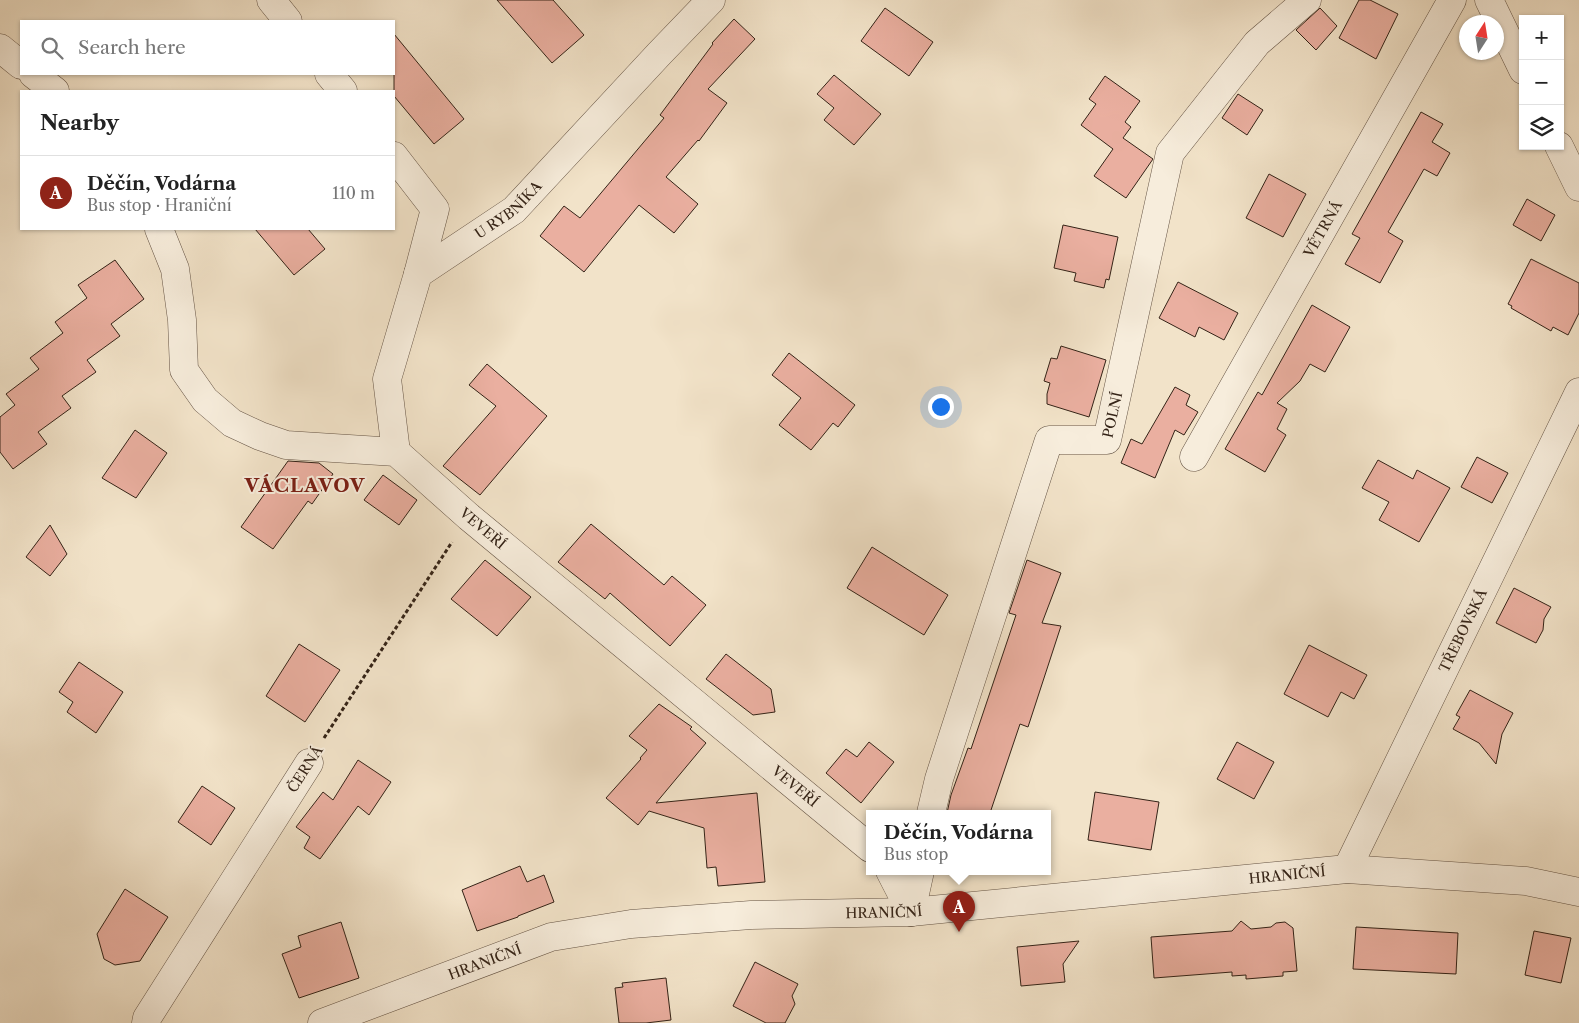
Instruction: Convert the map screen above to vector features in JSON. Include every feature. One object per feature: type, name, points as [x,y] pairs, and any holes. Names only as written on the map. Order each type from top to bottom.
[{"type":"street","points":[[271,0],[287,20]]},
{"type":"street","name":"U RYBNÍKA","points":[[418,274],[514,210],[711,0]]},
{"type":"street","name":"POLNÍ","points":[[933,810],[939,778],[1049,440],[1107,440],[1170,153],[1257,43],[1307,0]]},
{"type":"street","name":"VĚTRNÁ","points":[[1194,457],[1452,0]]},
{"type":"street","points":[[1489,0],[1519,62]]},
{"type":"street","points":[[0,48],[20,64]]},
{"type":"street","points":[[33,75],[54,90]]},
{"type":"street","points":[[330,75],[342,90]]},
{"type":"street","points":[[1562,150],[1579,187]]},
{"type":"street","points":[[159,230],[175,269],[182,320],[184,370],[205,400],[232,423],[286,445],[396,452],[387,379],[435,209],[395,157]]},
{"type":"street","name":"TŘEBOVSKÁ","points":[[1347,869],[1579,392]]},
{"type":"street","name":"VEVEŘÍ","points":[[396,452],[469,517],[866,845]]},
{"type":"street","name":"ČERNÁ","points":[[146,1023],[147,1018],[309,763]]},
{"type":"street","name":"HRANIČNÍ","points":[[322,1023],[551,937],[631,924],[751,915],[911,912],[1347,869],[1526,881],[1579,892]]},
{"type":"street","points":[[892,875],[911,912]]},
{"type":"street","points":[[911,912],[919,875]]},
{"type":"path","name":"ČERNÁ","points":[[309,763],[469,517]]},
{"type":"building","points":[[497,0],[553,0],[584,35],[552,63]]},
{"type":"building","points":[[1359,0],[1370,0],[1398,14],[1376,59],[1339,38]]},
{"type":"building","points":[[885,8],[933,42],[909,76],[861,41]]},
{"type":"building","points":[[1320,8],[1337,26],[1316,50],[1296,30]]},
{"type":"building","points":[[734,19],[755,39],[708,89],[727,103],[699,141],[666,177],[698,204],[674,233],[639,205],[584,272],[540,236],[564,206],[580,218],[664,118],[660,115],[712,43]]},
{"type":"building","points":[[395,35],[464,119],[434,144],[395,97]]},
{"type":"building","points":[[834,75],[881,114],[854,145],[824,120],[834,108],[817,94]]},
{"type":"building","points":[[1105,76],[1140,101],[1125,122],[1131,127],[1123,138],[1153,159],[1126,198],[1094,176],[1113,149],[1081,125],[1096,104],[1089,99]]},
{"type":"building","points":[[1238,94],[1263,110],[1247,135],[1222,118]]},
{"type":"building","points":[[1421,112],[1443,124],[1432,142],[1450,153],[1437,176],[1424,169],[1388,232],[1403,241],[1380,283],[1345,264],[1360,238],[1352,234]]},
{"type":"building","points":[[1269,174],[1306,194],[1283,237],[1246,218]]},
{"type":"building","points":[[1527,199],[1555,215],[1541,241],[1513,225]]},
{"type":"building","points":[[1063,225],[1118,237],[1109,280],[1106,279],[1104,288],[1074,281],[1076,273],[1054,268]]},
{"type":"building","points":[[256,230],[309,230],[325,249],[294,275]]},
{"type":"building","points":[[1531,259],[1579,283],[1579,313],[1568,335],[1553,327],[1551,331],[1511,308],[1512,306],[1508,304]]},
{"type":"building","points":[[115,260],[144,299],[111,324],[120,336],[87,360],[96,372],[62,396],[71,408],[38,432],[47,444],[13,469],[0,452],[0,417],[15,405],[6,394],[39,369],[30,358],[63,333],[55,322],[87,298],[78,285]]},
{"type":"building","points":[[1178,282],[1238,313],[1224,340],[1199,327],[1195,337],[1159,318]]},
{"type":"building","points":[[1312,305],[1350,327],[1325,372],[1310,364],[1300,381],[1277,403],[1287,409],[1277,429],[1286,435],[1265,472],[1225,449],[1258,392],[1262,395]]},
{"type":"building","points":[[1061,346],[1106,360],[1089,417],[1047,404],[1050,383],[1044,381],[1051,358],[1057,359]]},
{"type":"building","points":[[789,353],[855,405],[838,427],[833,423],[811,450],[779,425],[801,398],[772,375]]},
{"type":"building","points":[[487,364],[547,416],[480,495],[443,466],[496,406],[469,385]]},
{"type":"building","points":[[1175,387],[1190,395],[1186,405],[1198,412],[1184,435],[1175,430],[1155,478],[1121,463],[1131,439],[1142,444]]},
{"type":"building","points":[[135,430],[167,453],[136,498],[102,478]]},
{"type":"building","points":[[1477,457],[1508,473],[1492,503],[1461,487]]},
{"type":"building","points":[[1378,460],[1413,479],[1417,470],[1450,488],[1419,542],[1379,520],[1389,502],[1362,488]]},
{"type":"building","points":[[288,461],[319,463],[333,474],[312,504],[308,501],[273,549],[241,527]]},
{"type":"building","points":[[383,475],[417,500],[399,525],[364,500]]},
{"type":"building","points":[[591,524],[664,585],[672,576],[706,605],[670,646],[610,593],[605,599],[558,562]]},
{"type":"building","points":[[50,525],[67,554],[50,576],[26,557]]},
{"type":"building","points":[[872,547],[948,595],[924,635],[847,588]]},
{"type":"building","points":[[485,560],[531,597],[497,636],[451,599]]},
{"type":"building","points":[[1027,560],[1061,573],[1042,623],[1061,626],[1028,727],[1020,724],[991,810],[948,810],[951,795],[968,748],[971,749],[1016,615],[1009,613]]},
{"type":"building","points":[[1514,588],[1551,607],[1544,619],[1543,630],[1536,643],[1496,623]]},
{"type":"building","points":[[299,644],[340,670],[305,722],[266,696]]},
{"type":"building","points":[[1309,645],[1367,675],[1354,699],[1341,692],[1328,717],[1284,694]]},
{"type":"building","points":[[726,654],[771,689],[775,712],[753,715],[706,679]]},
{"type":"building","points":[[79,662],[123,692],[96,733],[67,712],[73,702],[59,692]]},
{"type":"building","points":[[1470,690],[1513,713],[1502,734],[1496,764],[1479,743],[1453,729],[1460,717],[1456,715]]},
{"type":"building","points":[[659,704],[692,727],[690,729],[706,743],[656,803],[757,793],[765,882],[718,886],[716,867],[707,868],[704,828],[649,811],[638,825],[606,798],[647,750],[629,736]]},
{"type":"building","points":[[869,742],[894,762],[861,803],[826,773],[846,749],[857,757]]},
{"type":"building","points":[[1237,742],[1274,762],[1254,799],[1217,779]]},
{"type":"building","points":[[358,760],[391,782],[369,815],[358,806],[320,859],[304,848],[310,837],[296,827],[323,792],[333,800]]},
{"type":"building","points":[[202,786],[235,808],[211,845],[178,822]]},
{"type":"building","points":[[1095,792],[1159,802],[1151,850],[1088,840]]},
{"type":"building","points":[[520,866],[527,882],[544,875],[554,902],[477,931],[462,890]]},
{"type":"building","points":[[125,889],[168,917],[140,961],[115,965],[104,959],[97,934]]},
{"type":"building","points":[[1241,921],[1251,929],[1271,927],[1276,923],[1285,922],[1293,928],[1297,971],[1283,972],[1283,976],[1246,979],[1246,975],[1232,976],[1232,972],[1154,978],[1151,937],[1232,931]]},
{"type":"building","points":[[341,922],[359,978],[299,998],[282,954],[301,947],[298,936]]},
{"type":"building","points":[[1356,927],[1458,933],[1456,974],[1353,969]]},
{"type":"building","points":[[1534,931],[1571,938],[1561,983],[1525,975]]},
{"type":"building","points":[[1079,941],[1063,964],[1065,982],[1021,986],[1017,947]]},
{"type":"building","points":[[755,962],[798,984],[792,996],[795,1004],[785,1023],[766,1023],[733,1006]]},
{"type":"building","points":[[666,978],[671,1020],[646,1023],[619,1023],[615,988],[623,987],[622,983]]},
{"type":"place","name":"Děčín, Vodárna","points":[[959,932]]},
{"type":"district","name":"VÁCLAVOV","points":[[305,485]]}]
